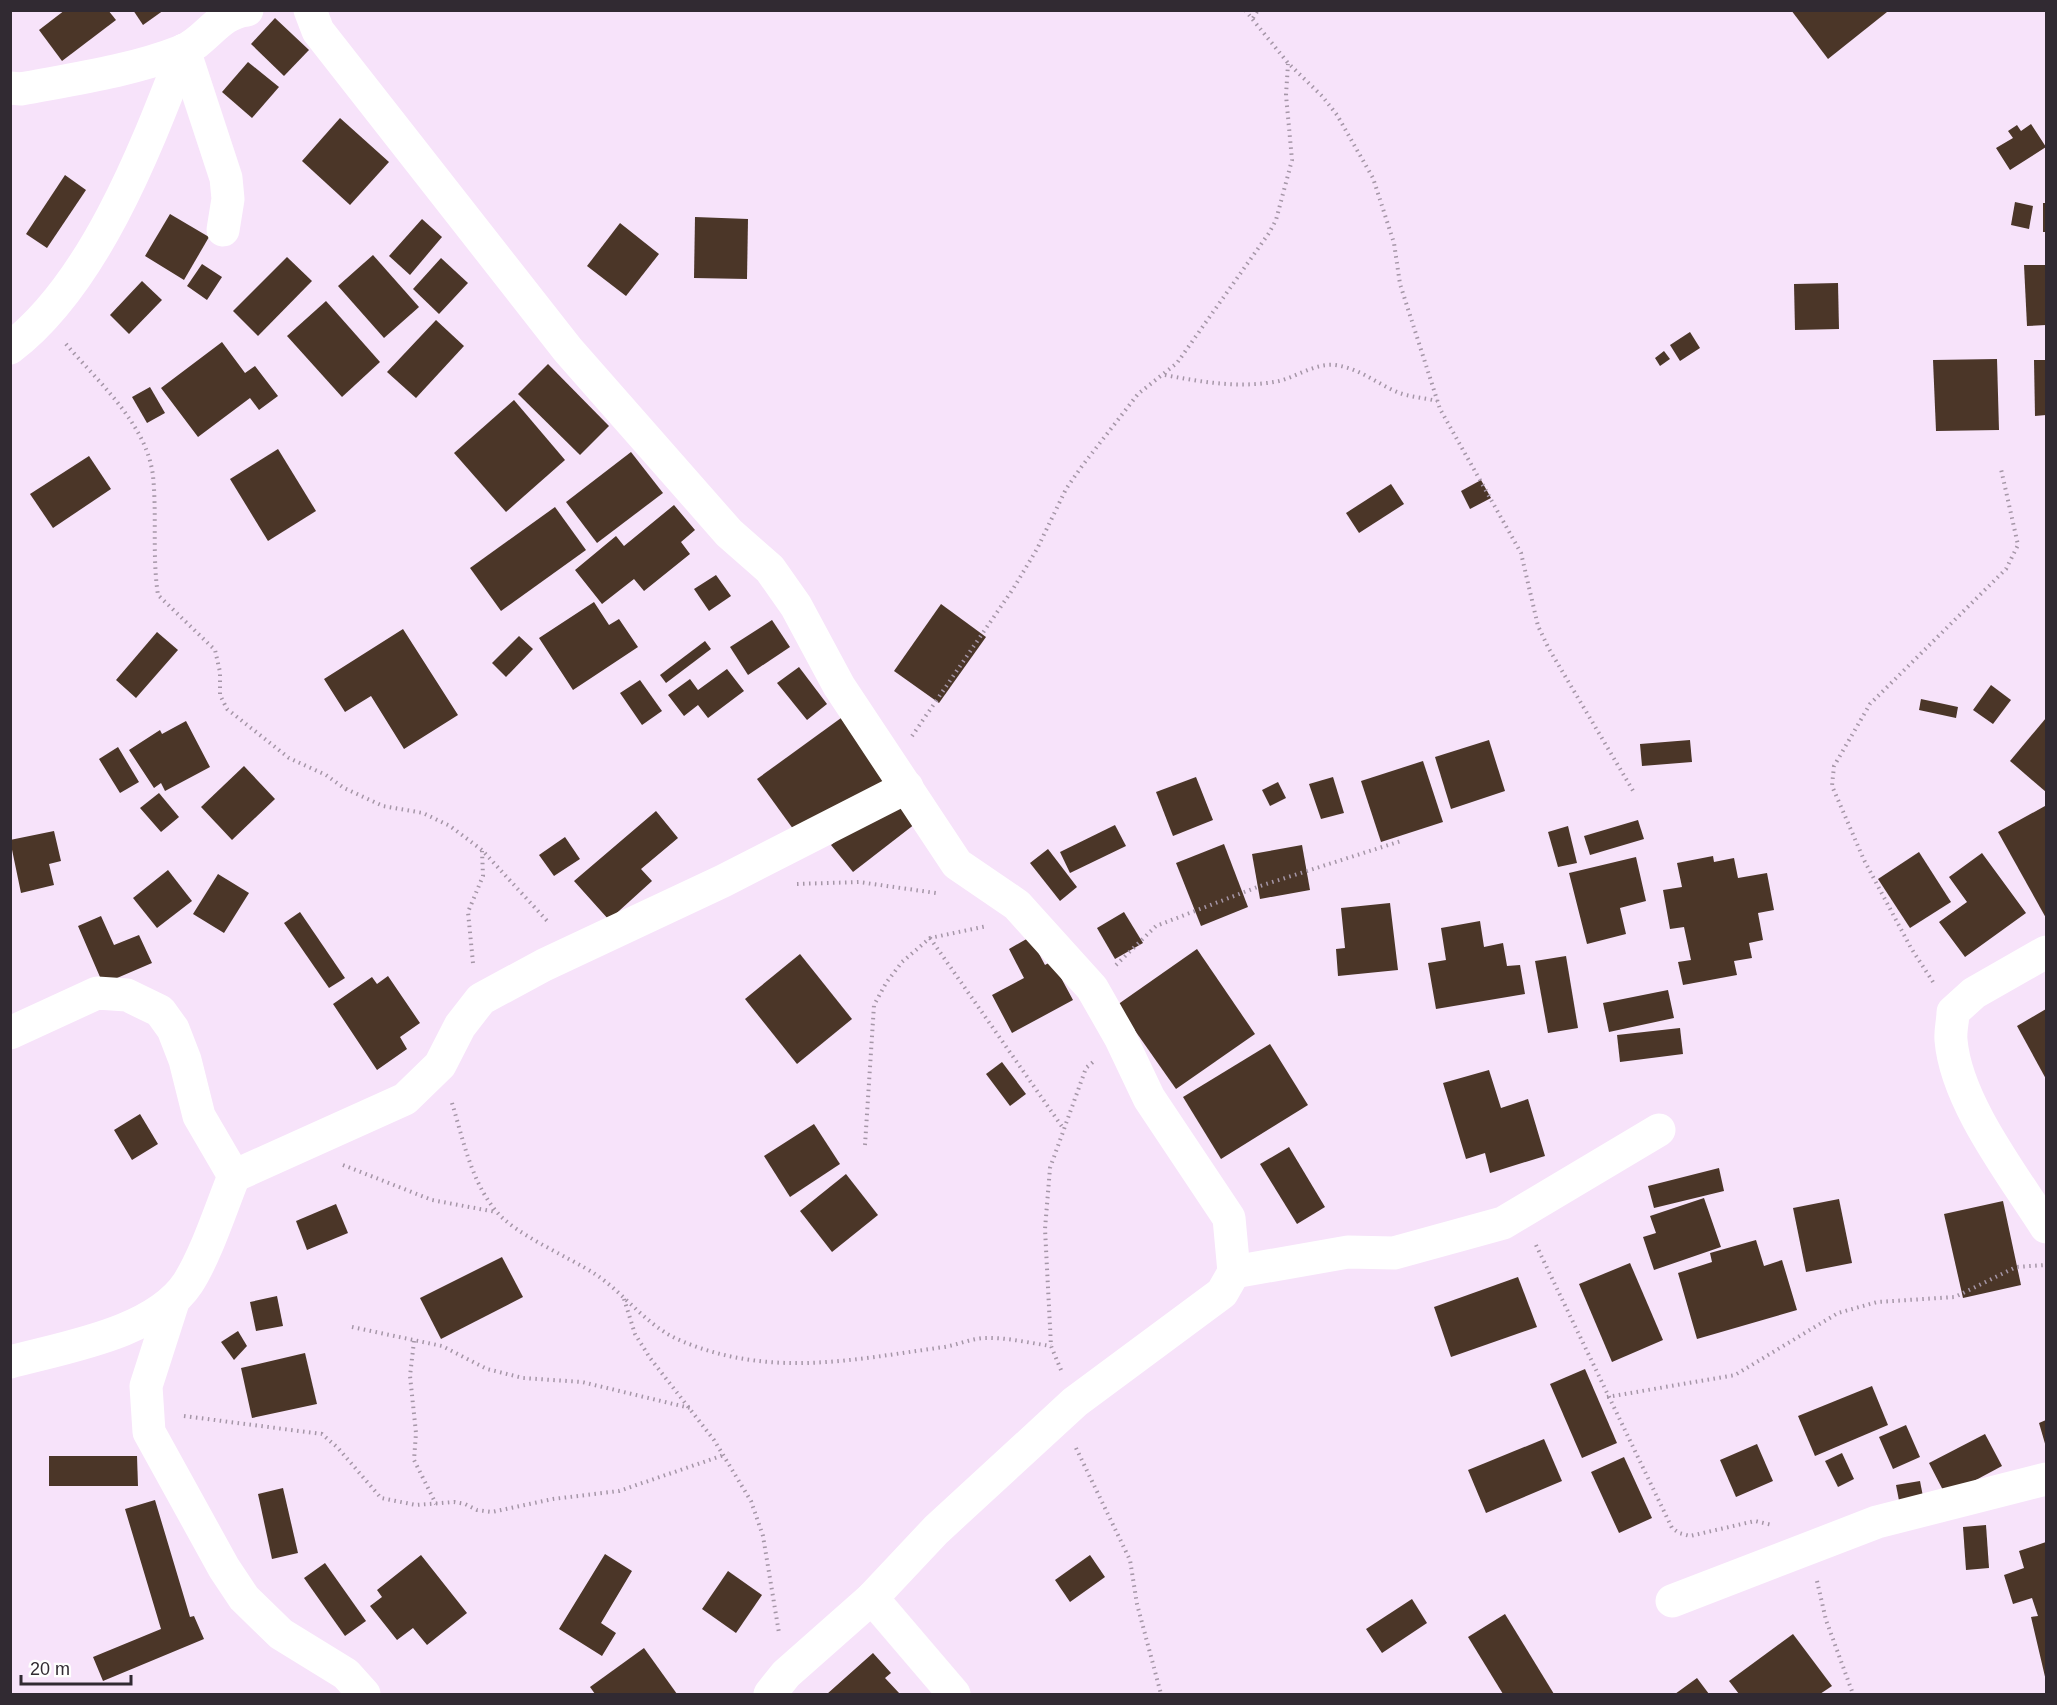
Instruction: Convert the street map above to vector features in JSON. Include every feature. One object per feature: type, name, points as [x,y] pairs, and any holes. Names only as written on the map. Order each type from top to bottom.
[{"type":"street","points":[[10,88],[21,89],[105,73],[184,50],[233,12],[247,10]]},
{"type":"street","points":[[310,10],[318,31],[568,350],[729,533],[770,570],[796,606],[839,686],[957,864],[1017,905],[1092,988],[1120,1037],[1149,1098],[1229,1218],[1234,1272],[1222,1293],[1070,1407],[936,1530],[872,1598],[778,1684]]},
{"type":"street","points":[[184,50],[226,178],[228,199],[222,230]]},
{"type":"street","points":[[10,348],[45,319],[74,279],[110,218],[153,131],[184,50]]},
{"type":"street","points":[[364,1695],[346,1674],[281,1634],[244,1598],[224,1568],[149,1432],[146,1386],[173,1302],[189,1282],[234,1176],[405,1099],[440,1065],[459,1026],[481,999],[574,950],[723,881],[900,776]]},
{"type":"street","points":[[2046,952],[1974,993],[1953,1012],[1951,1039],[1961,1086],[2001,1157],[2046,1227]]},
{"type":"street","points":[[10,1033],[97,993],[127,995],[160,1011],[173,1029],[185,1060],[199,1116],[234,1176]]},
{"type":"street","points":[[1234,1272],[1348,1252],[1394,1253],[1510,1220],[1659,1130]]},
{"type":"street","points":[[10,1362],[130,1327],[173,1302]]},
{"type":"street","points":[[1672,1601],[1877,1522],[2046,1479]]},
{"type":"street","points":[[872,1598],[954,1695]]},
{"type":"path","points":[[1245,10],[1288,63],[1322,96],[1336,115],[1373,178],[1394,243],[1400,284],[1438,401],[1521,552],[1538,626],[1549,649],[1635,794]]},
{"type":"path","points":[[1253,18],[1258,10]]},
{"type":"path","points":[[900,776],[1037,549],[1066,489],[1138,394],[1177,363],[1276,220],[1292,160],[1286,95],[1288,63]]},
{"type":"path","points":[[45,319],[132,424],[144,445],[153,474],[158,595],[215,650],[220,672],[220,695],[226,709],[304,767],[326,775],[344,789],[383,806],[432,817],[450,826],[482,850],[574,950]]},
{"type":"path","points":[[1164,375],[1206,383],[1245,384],[1275,382],[1300,372],[1333,365],[1355,370],[1398,393],[1438,401]]},
{"type":"path","points":[[1953,1012],[1911,948],[1864,860],[1832,786],[1834,766],[1870,704],[2006,569],[2018,545],[2001,469]]},
{"type":"path","points":[[1092,988],[1156,926],[1260,886],[1401,841]]},
{"type":"path","points":[[481,999],[467,925],[468,912],[483,876],[482,850]]},
{"type":"path","points":[[790,884],[859,882],[938,894]]},
{"type":"path","points":[[865,1144],[873,1005],[902,962],[930,938],[1029,918]]},
{"type":"path","points":[[930,938],[1063,1128]]},
{"type":"path","points":[[1120,1037],[1086,1068],[1050,1168],[1045,1229],[1051,1346],[1070,1407],[1076,1448],[1130,1560],[1137,1604],[1161,1695]]},
{"type":"path","points":[[440,1065],[473,1172],[496,1212]]},
{"type":"path","points":[[296,1148],[432,1200],[496,1212],[556,1253],[596,1275],[653,1324],[676,1338],[752,1362],[848,1362],[919,1349],[945,1347],[980,1338],[1051,1346]]},
{"type":"path","points":[[1510,1220],[1522,1227],[1538,1246],[1607,1397],[1669,1523],[1679,1533],[1690,1536],[1755,1521],[1816,1546],[1826,1620],[1853,1695]]},
{"type":"path","points":[[1607,1397],[1735,1375],[1838,1313],[1877,1302],[1955,1297],[2016,1267],[2046,1265]]},
{"type":"path","points":[[623,1298],[635,1334],[650,1358],[691,1408],[724,1455],[751,1501],[761,1528],[778,1684]]},
{"type":"path","points":[[351,1327],[442,1346],[487,1369],[523,1378],[582,1382],[691,1408]]},
{"type":"path","points":[[414,1341],[410,1376],[416,1433],[414,1460],[436,1504]]},
{"type":"path","points":[[146,1411],[322,1434],[334,1443],[381,1498],[416,1505],[454,1502],[477,1510],[507,1510],[553,1499],[619,1491],[724,1455]]},
{"type":"building","points":[[65,10],[108,10],[116,20],[62,61],[39,30]]},
{"type":"building","points":[[133,10],[164,10],[143,25]]},
{"type":"building","points":[[1791,10],[1886,10],[1887,12],[1828,59]]},
{"type":"building","points":[[275,18],[309,50],[284,76],[251,44]]},
{"type":"building","points":[[248,62],[279,87],[252,118],[222,92]]},
{"type":"building","points":[[340,118],[389,162],[350,205],[302,161]]},
{"type":"building","points":[[2031,124],[2046,147],[2010,170],[1996,148],[2013,138],[2008,131],[2017,125],[2021,131]]},
{"type":"building","points":[[65,175],[86,190],[47,248],[26,234]]},
{"type":"building","points":[[2015,202],[2033,206],[2029,229],[2011,225]]},
{"type":"building","points":[[2043,203],[2046,203],[2046,232],[2043,232]]},
{"type":"building","points":[[170,214],[209,237],[184,280],[145,256]]},
{"type":"building","points":[[695,217],[748,219],[747,279],[694,278]]},
{"type":"building","points":[[422,219],[442,237],[410,275],[389,256]]},
{"type":"building","points":[[620,223],[659,254],[626,296],[587,266]]},
{"type":"building","points":[[373,255],[419,307],[384,338],[338,286]]},
{"type":"building","points":[[287,257],[312,281],[258,336],[233,311]]},
{"type":"building","points":[[441,258],[468,283],[439,314],[413,289]]},
{"type":"building","points":[[202,264],[222,277],[207,300],[187,286]]},
{"type":"building","points":[[2024,265],[2046,265],[2046,325],[2027,326]]},
{"type":"building","points":[[142,281],[162,300],[129,334],[110,315]]},
{"type":"building","points":[[1838,283],[1839,329],[1795,330],[1794,284]]},
{"type":"building","points":[[326,301],[380,362],[342,397],[287,336]]},
{"type":"building","points":[[436,320],[464,346],[416,398],[387,372]]},
{"type":"building","points":[[1690,332],[1700,348],[1680,361],[1670,345]]},
{"type":"building","points":[[222,342],[245,373],[255,366],[278,396],[259,410],[250,398],[198,437],[161,388]]},
{"type":"building","points":[[1664,351],[1670,359],[1660,366],[1655,358]]},
{"type":"building","points":[[1997,359],[1999,430],[1936,431],[1933,360]]},
{"type":"building","points":[[2034,360],[2046,360],[2046,415],[2035,416]]},
{"type":"building","points":[[548,364],[609,426],[580,455],[518,394]]},
{"type":"building","points":[[150,387],[165,413],[147,423],[132,397]]},
{"type":"building","points":[[514,400],[565,460],[506,512],[454,453]]},
{"type":"building","points":[[278,449],[316,511],[268,541],[230,479]]},
{"type":"building","points":[[631,452],[663,493],[597,543],[566,502]]},
{"type":"building","points":[[89,456],[111,489],[53,528],[30,494]]},
{"type":"building","points":[[1481,480],[1491,498],[1470,509],[1461,491]]},
{"type":"building","points":[[1391,484],[1404,504],[1359,533],[1346,513]]},
{"type":"building","points":[[674,505],[695,530],[681,542],[690,554],[644,591],[634,579],[602,604],[575,570],[616,536],[624,546]]},
{"type":"building","points":[[555,507],[586,550],[501,611],[470,568]]},
{"type":"building","points":[[716,575],[731,596],[709,611],[694,589]]},
{"type":"building","points":[[594,602],[609,625],[619,619],[638,647],[573,690],[539,638]]},
{"type":"building","points":[[941,604],[986,637],[939,703],[894,671]]},
{"type":"building","points":[[772,620],[790,647],[748,675],[730,647]]},
{"type":"building","points":[[403,629],[458,715],[404,749],[371,696],[345,712],[324,679]]},
{"type":"building","points":[[157,632],[178,650],[136,698],[116,680]]},
{"type":"building","points":[[519,636],[533,649],[506,677],[492,663]]},
{"type":"building","points":[[705,641],[711,649],[666,683],[660,675]]},
{"type":"building","points":[[799,667],[827,704],[807,720],[777,683]]},
{"type":"building","points":[[727,669],[744,691],[708,718],[698,705],[684,716],[668,695],[690,679],[698,690]]},
{"type":"building","points":[[640,680],[662,711],[642,725],[620,693]]},
{"type":"building","points":[[1991,685],[2011,700],[1993,724],[1973,710]]},
{"type":"building","points":[[1921,699],[1958,707],[1956,718],[1919,710]]},
{"type":"building","points":[[841,718],[888,783],[804,844],[757,779]]},
{"type":"building","points":[[2046,718],[2046,792],[2010,761]]},
{"type":"building","points":[[186,721],[210,767],[165,791],[161,783],[154,788],[129,750],[160,730],[162,734]]},
{"type":"building","points":[[1489,740],[1505,791],[1451,809],[1435,757]]},
{"type":"building","points":[[1690,740],[1692,762],[1642,766],[1640,744]]},
{"type":"building","points":[[118,747],[139,782],[120,793],[99,759]]},
{"type":"building","points":[[1423,761],[1443,822],[1381,842],[1361,781]]},
{"type":"building","points":[[244,766],[275,799],[232,840],[201,807]]},
{"type":"building","points":[[1196,777],[1213,820],[1173,836],[1156,792]]},
{"type":"building","points":[[1333,777],[1344,813],[1321,819],[1309,784]]},
{"type":"building","points":[[1278,782],[1286,798],[1270,806],[1262,790]]},
{"type":"building","points":[[903,789],[924,817],[853,872],[831,845]]},
{"type":"building","points":[[159,793],[179,817],[161,832],[140,808]]},
{"type":"building","points":[[2045,806],[2046,809],[2046,918],[1998,832]]},
{"type":"building","points":[[656,811],[678,838],[641,869],[652,881],[609,920],[574,881]]},
{"type":"building","points":[[1638,820],[1644,839],[1590,855],[1584,836]]},
{"type":"building","points":[[1115,825],[1126,846],[1070,873],[1060,852]]},
{"type":"building","points":[[1568,826],[1577,863],[1558,867],[1548,832]]},
{"type":"building","points":[[54,831],[61,861],[49,864],[54,885],[21,893],[10,840]]},
{"type":"building","points":[[565,837],[580,859],[554,876],[539,855]]},
{"type":"building","points":[[1224,844],[1248,907],[1201,926],[1176,863]]},
{"type":"building","points":[[1302,845],[1310,890],[1260,899],[1252,854]]},
{"type":"building","points":[[1048,849],[1077,887],[1060,901],[1030,863]]},
{"type":"building","points":[[1919,852],[1951,902],[1910,928],[1878,879]]},
{"type":"building","points":[[1982,853],[2026,913],[1965,957],[1939,922],[1967,902],[1949,877]]},
{"type":"building","points":[[1713,856],[1714,862],[1734,858],[1738,878],[1767,873],[1774,910],[1758,913],[1763,940],[1749,943],[1752,958],[1734,961],[1737,975],[1683,985],[1678,962],[1691,960],[1684,927],[1670,929],[1663,890],[1682,887],[1677,863]]},
{"type":"building","points":[[1636,857],[1646,901],[1620,908],[1626,934],[1587,944],[1569,873]]},
{"type":"building","points":[[168,870],[192,901],[157,928],[133,898]]},
{"type":"building","points":[[218,874],[249,893],[224,933],[193,914]]},
{"type":"building","points":[[1390,903],[1398,970],[1338,976],[1336,949],[1345,948],[1341,908]]},
{"type":"building","points":[[300,912],[345,978],[329,988],[284,923]]},
{"type":"building","points":[[1124,912],[1143,943],[1115,959],[1097,928]]},
{"type":"building","points":[[101,916],[114,945],[139,935],[152,963],[103,984],[78,926]]},
{"type":"building","points":[[1480,921],[1484,947],[1503,943],[1507,966],[1520,965],[1525,994],[1436,1009],[1428,963],[1446,960],[1441,928]]},
{"type":"building","points":[[1030,937],[1045,965],[1052,961],[1073,1000],[1012,1033],[992,995],[1024,978],[1009,949]]},
{"type":"building","points":[[1197,949],[1255,1034],[1176,1089],[1117,1005]]},
{"type":"building","points":[[800,954],[852,1019],[797,1064],[745,999]]},
{"type":"building","points":[[1566,956],[1578,1028],[1548,1033],[1535,961]]},
{"type":"building","points":[[388,976],[420,1023],[400,1037],[407,1049],[377,1070],[333,1004],[372,977],[377,984]]},
{"type":"building","points":[[1668,990],[1674,1018],[1609,1032],[1603,1003]]},
{"type":"building","points":[[2046,1009],[2046,1079],[2017,1026]]},
{"type":"building","points":[[1680,1028],[1683,1054],[1620,1062],[1617,1035]]},
{"type":"building","points":[[1270,1044],[1308,1105],[1221,1159],[1183,1097]]},
{"type":"building","points":[[1002,1062],[1026,1094],[1010,1106],[986,1074]]},
{"type":"building","points":[[1489,1070],[1501,1108],[1528,1099],[1545,1156],[1490,1173],[1485,1153],[1466,1159],[1443,1083]]},
{"type":"building","points":[[140,1114],[158,1144],[132,1160],[114,1130]]},
{"type":"building","points":[[814,1124],[840,1164],[790,1197],[764,1156]]},
{"type":"building","points":[[1289,1147],[1325,1207],[1297,1224],[1260,1164]]},
{"type":"building","points":[[1719,1168],[1724,1191],[1654,1208],[1648,1186]]},
{"type":"building","points":[[846,1174],[878,1215],[832,1252],[800,1211]]},
{"type":"building","points":[[1704,1198],[1721,1247],[1654,1270],[1643,1237],[1656,1233],[1650,1216]]},
{"type":"building","points":[[1839,1199],[1852,1263],[1806,1272],[1793,1208]]},
{"type":"building","points":[[2003,1201],[2021,1285],[1963,1298],[1944,1214]]},
{"type":"building","points":[[336,1204],[348,1233],[307,1250],[296,1221]]},
{"type":"building","points":[[1756,1240],[1764,1266],[1782,1260],[1797,1310],[1697,1339],[1678,1273],[1712,1262],[1710,1253]]},
{"type":"building","points":[[502,1257],[523,1297],[441,1339],[420,1298]]},
{"type":"building","points":[[1630,1263],[1663,1340],[1612,1362],[1579,1284]]},
{"type":"building","points":[[1518,1277],[1537,1327],[1451,1357],[1434,1307]]},
{"type":"building","points":[[277,1296],[283,1326],[256,1331],[250,1302]]},
{"type":"building","points":[[238,1331],[247,1346],[234,1360],[221,1342]]},
{"type":"building","points":[[305,1353],[317,1404],[252,1418],[241,1368]]},
{"type":"building","points":[[1585,1369],[1617,1443],[1582,1458],[1550,1384]]},
{"type":"building","points":[[1872,1386],[1888,1425],[1815,1456],[1798,1416]]},
{"type":"building","points":[[2046,1420],[2046,1447],[2039,1423]]},
{"type":"building","points":[[1906,1425],[1920,1457],[1893,1469],[1879,1437]]},
{"type":"building","points":[[1985,1434],[2002,1466],[1946,1496],[1929,1463]]},
{"type":"building","points":[[1544,1439],[1562,1481],[1486,1513],[1468,1470]]},
{"type":"building","points":[[1757,1444],[1773,1481],[1736,1497],[1720,1460]]},
{"type":"building","points":[[1842,1453],[1854,1479],[1838,1487],[1825,1461]]},
{"type":"building","points":[[49,1456],[137,1456],[138,1486],[49,1486]]},
{"type":"building","points":[[1624,1457],[1652,1518],[1619,1533],[1591,1472]]},
{"type":"building","points":[[1920,1481],[1925,1507],[1901,1511],[1896,1485]]},
{"type":"building","points":[[283,1488],[298,1553],[272,1559],[258,1494]]},
{"type":"building","points":[[155,1500],[190,1617],[194,1616],[204,1639],[103,1681],[93,1657],[161,1629],[125,1509]]},
{"type":"building","points":[[1986,1525],[1989,1568],[1966,1570],[1963,1527]]},
{"type":"building","points":[[2046,1542],[2046,1681],[2031,1617],[2038,1616],[2032,1598],[2013,1604],[2004,1575],[2024,1568],[2019,1551]]},
{"type":"building","points":[[605,1554],[632,1571],[601,1623],[616,1633],[602,1656],[559,1629]]},
{"type":"building","points":[[421,1555],[467,1613],[427,1645],[413,1628],[397,1640],[370,1606],[382,1597],[377,1590]]},
{"type":"building","points":[[1090,1555],[1105,1577],[1070,1602],[1055,1580]]},
{"type":"building","points":[[325,1563],[366,1621],[345,1636],[304,1578]]},
{"type":"building","points":[[728,1571],[762,1595],[736,1633],[702,1609]]},
{"type":"building","points":[[1412,1599],[1427,1623],[1382,1653],[1366,1629]]},
{"type":"building","points":[[1505,1614],[1554,1694],[1503,1694],[1468,1637]]},
{"type":"building","points":[[1793,1634],[1832,1686],[1820,1694],[1739,1694],[1729,1681]]},
{"type":"building","points":[[644,1648],[677,1694],[595,1694],[590,1687]]},
{"type":"building","points":[[873,1653],[891,1673],[885,1678],[900,1694],[827,1694]]},
{"type":"building","points":[[1697,1678],[1709,1694],[1675,1694]]}]
